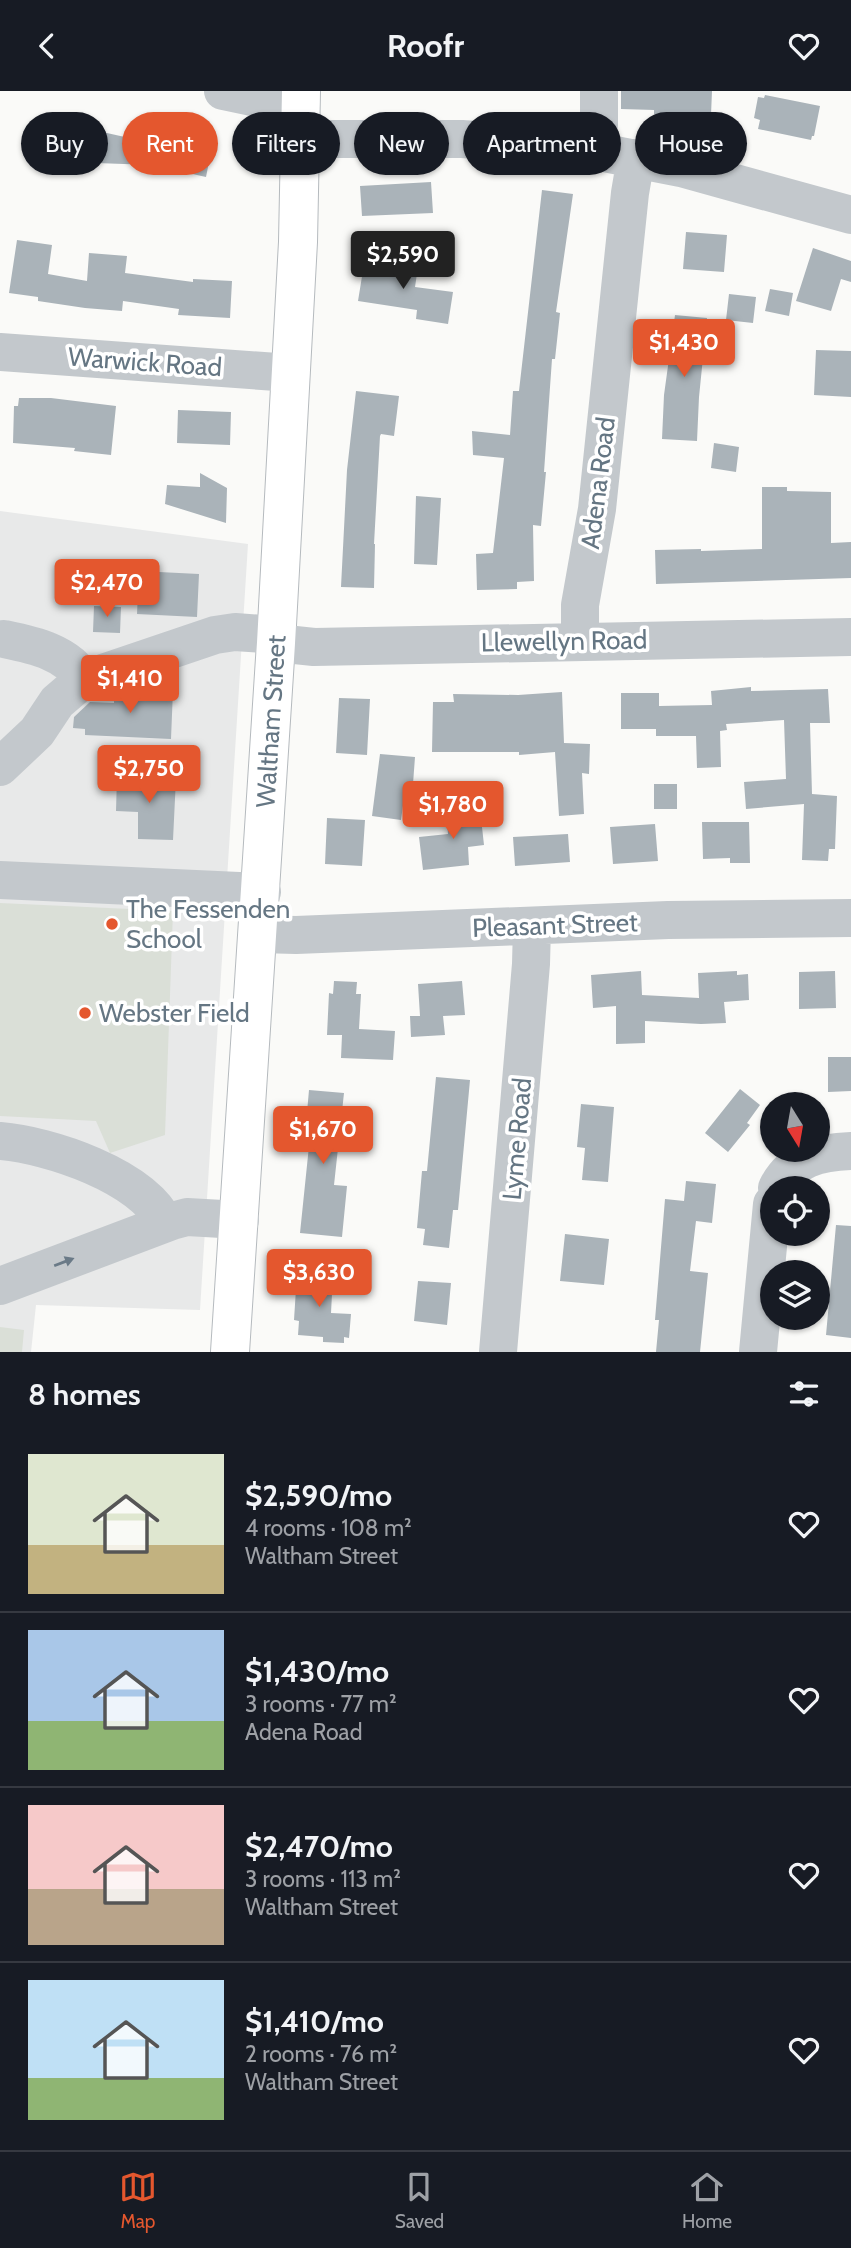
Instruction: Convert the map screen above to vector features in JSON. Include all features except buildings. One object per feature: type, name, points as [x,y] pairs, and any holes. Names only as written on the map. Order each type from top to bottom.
[{"type":"main road","name":"Waltham Street","points":[[230,1352],[276,639],[299,215],[301,111]]},
{"type":"street","points":[[223,91],[263,99],[301,111],[463,139]]},
{"type":"street","points":[[599,91],[600,112]]},
{"type":"street","name":"Adena Road","points":[[580,641],[580,605],[596,516],[635,164]]},
{"type":"street","points":[[706,175],[850,210]]},
{"type":"street","name":"Warwick Road","points":[[0,352],[291,373]]},
{"type":"street","name":"Llewellyn Road","points":[[84,680],[215,635],[235,632],[314,646],[851,637]]},
{"type":"street","points":[[0,767],[37,732],[63,695],[84,680],[77,669],[55,654],[4,639]]},
{"type":"street","points":[[0,880],[261,892]]},
{"type":"street","name":"Pleasant Street","points":[[259,934],[296,935],[692,919],[851,918]]},
{"type":"street","name":"Lyme Road","points":[[499,1352],[532,926]]},
{"type":"street","points":[[0,1141],[48,1149],[95,1168],[127,1185],[151,1203],[165,1223]]},
{"type":"street","points":[[785,1176],[807,1158],[851,1151]]},
{"type":"street","points":[[0,1286],[165,1223],[187,1217],[240,1220]]},
{"type":"street","points":[[758,1352],[768,1246]]},
{"type":"shaded area","name":"The Fessenden School","points":[[0,511],[248,544],[200,1310],[36,1305],[31,1352],[0,1352]]},
{"type":"shaded area","name":"Webster Field","points":[[0,903],[173,911],[165,1135],[110,1153],[96,1121],[0,1116]]},
{"type":"shaded area","points":[[0,1327],[24,1330],[22,1352],[0,1352]]},
{"type":"place","name":"The Fessenden School","points":[[112,924]]},
{"type":"place","name":"Webster Field","points":[[85,1013]]}]
